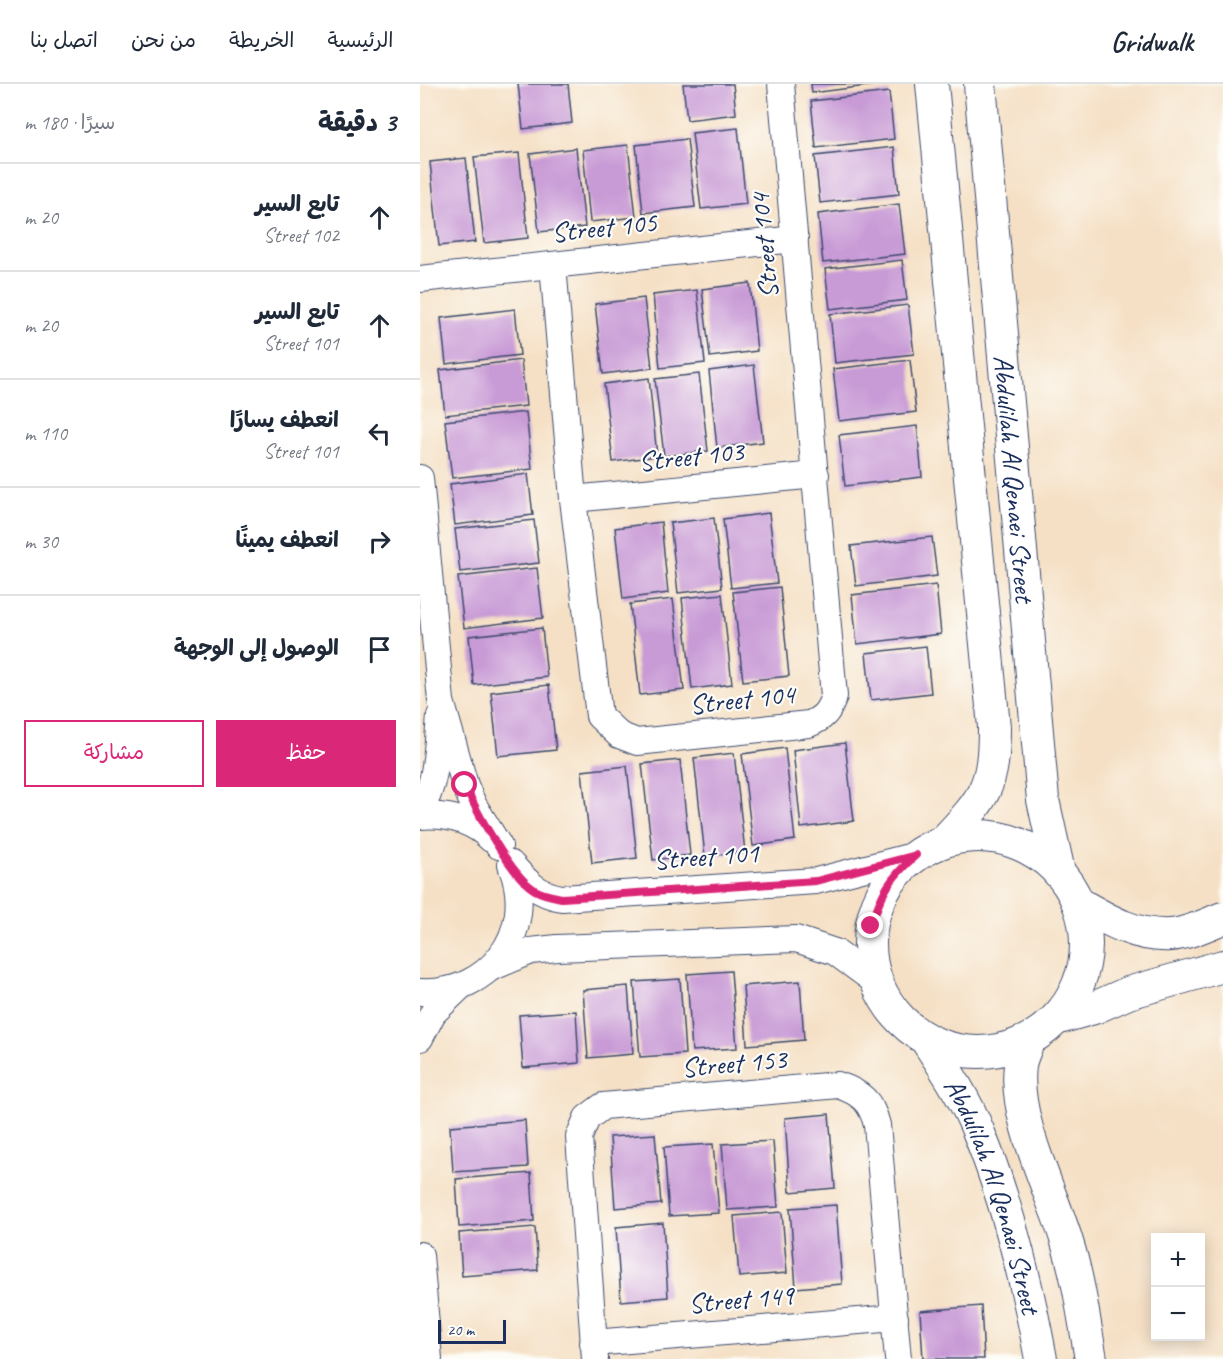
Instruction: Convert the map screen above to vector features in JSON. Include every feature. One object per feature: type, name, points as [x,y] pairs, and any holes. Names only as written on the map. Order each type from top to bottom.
[{"type":"main road","name":"Abdulilah Al Qenaei Street","points":[[932,84],[994,727],[994,762],[988,784],[977,806],[945,840]]},
{"type":"main road","name":"Abdulilah Al Qenaei Street","points":[[980,84],[1043,800],[1059,872]]},
{"type":"main road","points":[[976,835],[1007,839],[1035,852],[1059,872],[1078,903],[1086,933],[1084,964],[1074,994],[1056,1019],[1029,1040],[996,1051],[960,1052],[927,1041],[896,1016],[876,982],[869,954],[871,926],[879,899],[894,874],[916,855],[945,840],[976,835]]},
{"type":"main road","points":[[1078,903],[1124,927],[1149,933],[1171,935],[1223,918]]},
{"type":"main road","points":[[1056,1019],[1094,1008],[1128,993],[1223,966]]},
{"type":"main road","name":"Abdulilah Al Qenaei Street","points":[[1029,1040],[1020,1065],[1022,1102],[1037,1157],[1069,1251],[1079,1289],[1091,1359]]},
{"type":"main road","name":"Abdulilah Al Qenaei Street","points":[[927,1041],[952,1080],[979,1132],[1013,1235],[1041,1359]]},
{"type":"street","name":"Street 104","points":[[553,265],[573,499],[599,716],[619,735],[637,742],[809,724],[825,715],[834,696],[781,84]]},
{"type":"street","name":"Street 105","points":[[420,279],[795,239]]},
{"type":"street","name":"Street 103","points":[[573,499],[816,475]]},
{"type":"street","points":[[420,484],[441,701],[465,785],[473,804],[505,855],[519,894],[518,918],[512,941],[493,967]]},
{"type":"street","points":[[420,811],[428,795],[435,769],[441,701]]},
{"type":"street","points":[[420,816],[453,817],[471,824],[505,855]]},
{"type":"street","name":"Street 101","points":[[505,855],[533,889],[562,898],[816,881],[916,855]]},
{"type":"street","points":[[420,992],[459,988],[473,982],[493,967],[531,951],[557,948],[796,939],[835,952],[876,982]]},
{"type":"street","points":[[420,1038],[433,1013],[459,988]]},
{"type":"street","name":"Street 153","points":[[594,1351],[579,1137],[587,1118],[603,1106],[838,1085],[864,1097],[872,1106],[877,1125],[898,1359]]},
{"type":"street","points":[[420,1255],[421,1294],[429,1359]]},
{"type":"street","name":"Street 149","points":[[594,1351],[895,1317]]},
{"type":"building","points":[[518,84],[568,84],[572,123],[523,129]]},
{"type":"building","points":[[683,84],[733,84],[736,114],[687,120]]},
{"type":"building","points":[[811,84],[874,84],[874,85],[812,93]]},
{"type":"building","points":[[889,92],[894,139],[816,148],[811,101]]},
{"type":"building","points":[[738,128],[746,204],[701,209],[692,133]]},
{"type":"building","points":[[687,139],[695,207],[643,213],[636,145]]},
{"type":"building","points":[[628,145],[636,217],[590,222],[583,150]]},
{"type":"building","points":[[894,147],[899,194],[820,203],[815,156]]},
{"type":"building","points":[[576,148],[585,227],[539,232],[530,154]]},
{"type":"building","points":[[519,153],[528,238],[484,243],[474,157]]},
{"type":"building","points":[[466,158],[475,242],[439,246],[430,162]]},
{"type":"building","points":[[899,204],[905,254],[823,263],[818,214]]},
{"type":"building","points":[[902,260],[907,300],[830,309],[825,269]]},
{"type":"building","points":[[750,283],[757,351],[710,357],[702,289]]},
{"type":"building","points":[[697,290],[705,363],[660,368],[653,295]]},
{"type":"building","points":[[644,298],[652,368],[603,374],[595,304]]},
{"type":"building","points":[[908,305],[914,354],[835,363],[830,314]]},
{"type":"building","points":[[515,309],[520,355],[446,364],[441,318]]},
{"type":"building","points":[[521,360],[526,406],[445,415],[440,370]]},
{"type":"building","points":[[910,360],[916,412],[839,421],[833,369]]},
{"type":"building","points":[[754,365],[763,442],[717,448],[709,371]]},
{"type":"building","points":[[699,374],[708,451],[664,456],[655,379]]},
{"type":"building","points":[[649,378],[657,456],[613,462],[604,384]]},
{"type":"building","points":[[526,412],[532,469],[452,478],[445,421]]},
{"type":"building","points":[[917,426],[922,477],[845,486],[839,435]]},
{"type":"building","points":[[528,474],[533,515],[455,525],[450,484]]},
{"type":"building","points":[[769,513],[777,583],[731,588],[723,519]]},
{"type":"building","points":[[714,518],[722,588],[678,593],[670,523]]},
{"type":"building","points":[[534,520],[539,563],[460,572],[455,529]]},
{"type":"building","points":[[661,522],[668,593],[623,599],[615,528]]},
{"type":"building","points":[[932,537],[937,576],[856,586],[851,546]]},
{"type":"building","points":[[537,568],[543,618],[464,628],[458,577]]},
{"type":"building","points":[[936,585],[941,634],[857,644],[852,595]]},
{"type":"building","points":[[780,587],[789,676],[743,681],[733,592]]},
{"type":"building","points":[[722,594],[732,684],[692,689],[682,598]]},
{"type":"building","points":[[673,599],[684,690],[640,695],[630,604]]},
{"type":"building","points":[[542,628],[547,677],[474,685],[469,636]]},
{"type":"building","points":[[926,646],[931,693],[871,700],[866,653]]},
{"type":"building","points":[[549,685],[556,750],[498,756],[491,692]]},
{"type":"building","points":[[845,743],[854,821],[801,828],[793,750]]},
{"type":"building","points":[[785,748],[795,840],[753,846],[742,754]]},
{"type":"building","points":[[734,753],[745,852],[705,856],[694,758]]},
{"type":"building","points":[[680,760],[690,855],[653,860],[642,764]]},
{"type":"building","points":[[627,766],[637,858],[592,863],[582,771]]},
{"type":"building","points":[[731,971],[737,1048],[692,1051],[687,974]]},
{"type":"building","points":[[680,979],[685,1054],[640,1057],[634,982]]},
{"type":"building","points":[[800,981],[804,1040],[747,1045],[743,986]]},
{"type":"building","points":[[628,986],[633,1054],[588,1058],[583,990]]},
{"type":"building","points":[[576,1011],[579,1063],[523,1068],[519,1015]]},
{"type":"building","points":[[829,1114],[835,1188],[790,1192],[785,1118]]},
{"type":"building","points":[[525,1120],[528,1167],[453,1172],[450,1126]]},
{"type":"building","points":[[655,1134],[661,1204],[615,1208],[610,1137]]},
{"type":"building","points":[[773,1141],[778,1207],[727,1210],[722,1144]]},
{"type":"building","points":[[713,1144],[719,1213],[669,1216],[664,1147]]},
{"type":"building","points":[[531,1173],[534,1221],[459,1227],[456,1179]]},
{"type":"building","points":[[836,1205],[842,1284],[796,1288],[790,1208]]},
{"type":"building","points":[[782,1212],[787,1273],[739,1277],[734,1216]]},
{"type":"building","points":[[663,1223],[668,1297],[621,1301],[616,1227]]},
{"type":"building","points":[[535,1227],[538,1270],[462,1276],[459,1233]]},
{"type":"building","points":[[981,1306],[984,1359],[923,1359],[920,1311]]},
{"type":"route","points":[[465,785],[473,804],[511,864],[533,889],[562,898],[816,881],[916,855],[894,874],[879,899],[871,926]]}]
